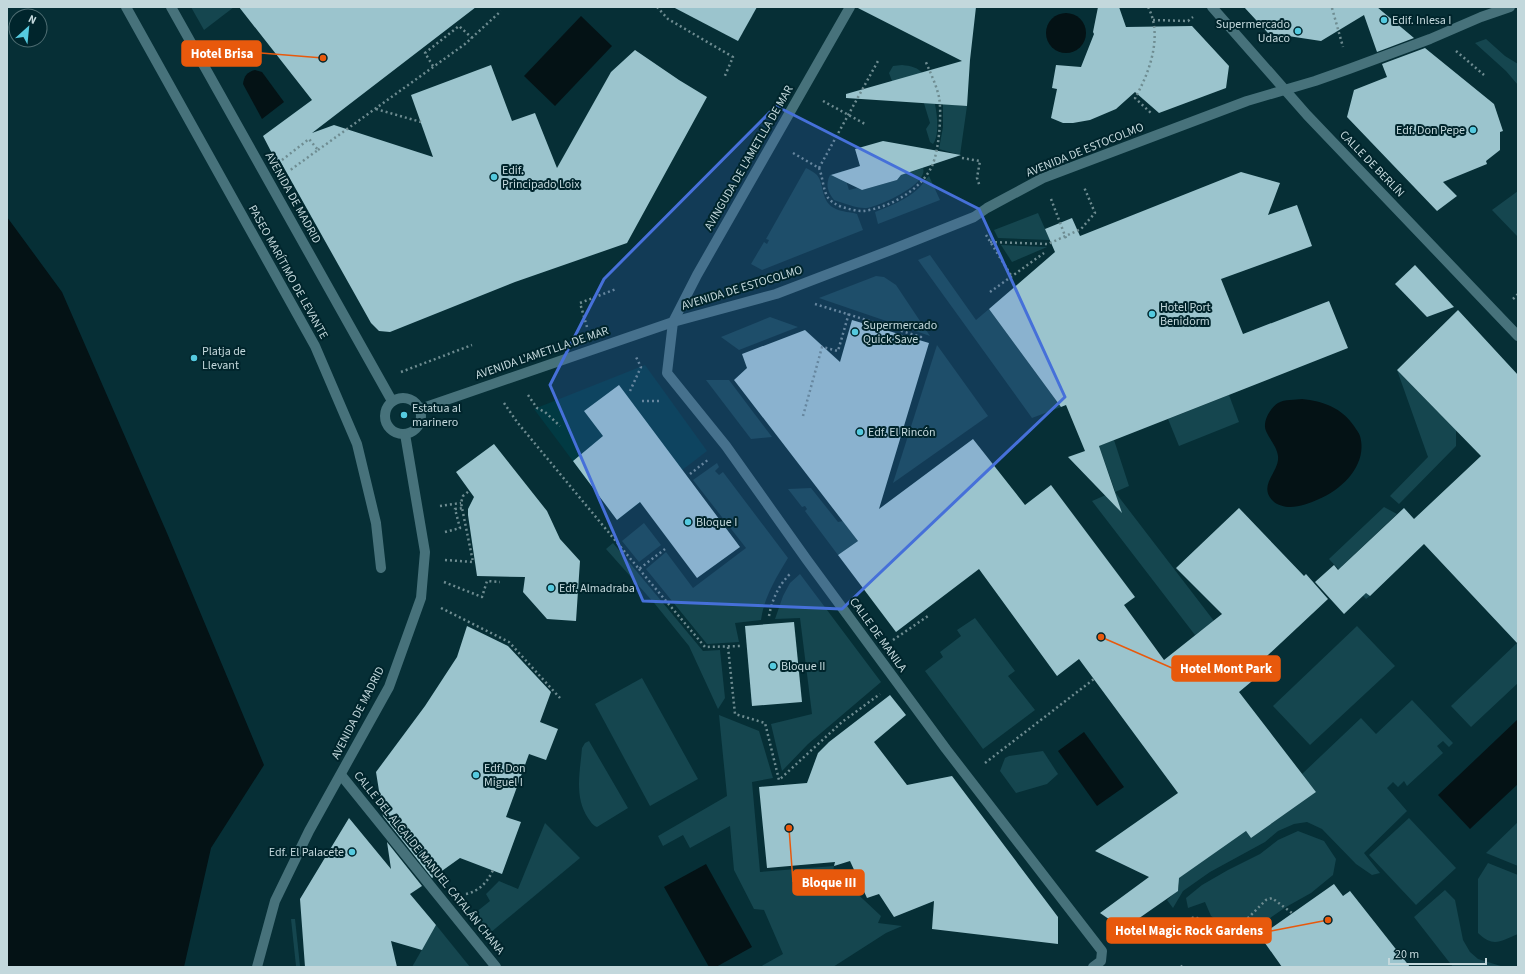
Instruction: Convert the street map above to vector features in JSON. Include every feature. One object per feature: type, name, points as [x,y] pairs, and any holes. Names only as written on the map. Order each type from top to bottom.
[{"type":"street","name":"PASEO MARÍTIMO DE LEVANTE","points":[[126,7],[315,346],[357,444],[376,523],[381,568]]},
{"type":"street","name":"AVENIDA DE MADRID","points":[[170,7],[392,401]]},
{"type":"street","name":"AVINGUDA DE L'AMETLLA DE MAR","points":[[673,322],[697,275],[850,7]]},
{"type":"street","name":"CALLE DE BERLÍN","points":[[1212,7],[1307,115],[1518,336]]},
{"type":"street","name":"AVENIDA DE ESTOCOLMO","points":[[673,322],[776,294],[974,217],[987,208],[1043,178],[1247,101],[1349,69],[1510,7]]},
{"type":"street","name":"AVENIDA L'AMETLLA DE MAR","points":[[420,409],[673,322]]},
{"type":"street","name":"CALLE DE MANILA","points":[[673,322],[667,373],[726,446],[875,653],[967,776],[1102,951],[1101,961],[1093,967]]},
{"type":"street","points":[[397,397],[404,397],[417,403],[420,409],[422,416],[419,426],[412,432],[405,434],[396,433],[390,430],[385,420],[385,409],[397,397]]},
{"type":"street","name":"AVENIDA DE MADRID","points":[[257,967],[275,901],[309,831],[390,687],[421,598],[425,552],[405,434]]},
{"type":"street","name":"CALLE DEL ALCALDE MANUEL CATALÁN CHANA","points":[[341,775],[496,967]]},
{"type":"path","points":[[657,7],[668,19],[734,57],[724,78]]},
{"type":"path","points":[[1148,7],[1154,20],[1155,35],[1148,72],[1135,98],[1151,113]]},
{"type":"path","points":[[1332,8],[1349,69]]},
{"type":"path","points":[[292,168],[433,66],[451,55],[501,11]]},
{"type":"path","points":[[1154,20],[1188,22]]},
{"type":"path","points":[[433,66],[425,53],[459,26],[472,38]]},
{"type":"path","points":[[1442,34],[1456,51],[1484,75]]},
{"type":"path","points":[[773,143],[819,168],[828,198],[835,204],[850,210],[862,211],[890,203],[916,187],[925,178],[933,165],[939,138],[939,98],[925,60]]},
{"type":"path","points":[[819,168],[878,61]]},
{"type":"path","points":[[803,90],[865,124]]},
{"type":"path","points":[[375,109],[421,122]]},
{"type":"path","points":[[264,173],[309,139],[318,150]]},
{"type":"path","points":[[962,158],[980,161],[977,178],[987,208]]},
{"type":"path","points":[[990,242],[1048,244],[1081,229],[1095,213],[1076,166]]},
{"type":"path","points":[[1058,218],[1067,241]]},
{"type":"path","points":[[988,238],[1012,277]]},
{"type":"path","points":[[990,292],[1044,253]]},
{"type":"path","points":[[594,349],[580,303],[616,289]]},
{"type":"path","points":[[812,304],[849,313],[921,337],[920,340]]},
{"type":"path","points":[[803,416],[822,347],[838,351],[849,313]]},
{"type":"path","points":[[380,379],[472,345]]},
{"type":"path","points":[[630,391],[641,367]]},
{"type":"path","points":[[491,385],[517,422],[705,648],[740,646]]},
{"type":"path","points":[[537,408],[545,412],[560,426]]},
{"type":"path","points":[[467,563],[473,562],[461,502],[463,496],[469,491]]},
{"type":"path","points":[[451,504],[461,502]]},
{"type":"path","points":[[423,536],[460,528],[455,509],[463,508]]},
{"type":"path","points":[[639,569],[665,549]]},
{"type":"path","points":[[768,616],[771,605],[782,582],[807,560]]},
{"type":"path","points":[[423,573],[482,597],[487,581],[500,582]]},
{"type":"path","points":[[421,598],[509,642],[560,698]]},
{"type":"path","points":[[875,653],[928,616]]},
{"type":"path","points":[[728,647],[735,714],[765,723],[779,780],[842,722],[897,682]]},
{"type":"path","points":[[967,776],[1094,679]]},
{"type":"path","points":[[442,901],[472,893],[489,880],[493,870]]},
{"type":"path","points":[[1173,925],[1195,917],[1224,932],[1235,931],[1266,900],[1272,898],[1292,913]]},
{"type":"highlighted area","points":[[776,106],[979,209],[1065,397],[842,609],[643,601],[550,385],[604,279]]},
{"type":"shaded area","points":[[191,7],[234,7],[204,30]]},
{"type":"shaded area","points":[[1070,13],[1077,16],[1083,22],[1086,33],[1085,41],[1077,50],[1070,53],[1062,53],[1055,50],[1047,41],[1046,29],[1049,22],[1058,14]]},
{"type":"shaded area","points":[[581,16],[612,46],[555,106],[524,76]]},
{"type":"shaded area","points":[[1486,39],[1505,56],[1518,64],[1518,85],[1506,71],[1475,43]]},
{"type":"shaded area","points":[[893,66],[911,66],[919,70],[928,81],[934,99],[937,120],[936,138],[933,144],[930,142],[926,129],[930,123],[919,87],[892,81],[889,73]]},
{"type":"shaded area","points":[[255,70],[262,72],[284,102],[262,119],[243,84],[246,75]]},
{"type":"shaded area","points":[[943,104],[967,106],[960,155],[939,149],[943,127]]},
{"type":"shaded area","points":[[806,168],[817,175],[827,202],[838,210],[857,214],[863,230],[762,270],[751,264],[764,242],[767,244],[769,240],[766,239]]},
{"type":"shaded area","points":[[923,168],[923,174],[919,181],[911,187],[892,199],[867,208],[855,207],[834,200],[828,188],[830,175],[843,171],[849,190],[857,188],[862,190],[897,180],[901,175]]},
{"type":"shaded area","points":[[929,176],[940,200],[878,224],[875,212],[909,196],[919,188]]},
{"type":"shaded area","points":[[1518,191],[1518,237],[1492,210]]},
{"type":"shaded area","points":[[1038,213],[1050,240],[998,238],[994,230]]},
{"type":"shaded area","points":[[7,217],[62,292],[167,533],[264,765],[211,848],[184,967],[7,967]]},
{"type":"shaded area","points":[[1001,245],[1047,247],[1012,262]]},
{"type":"shaded area","points":[[930,255],[976,320],[989,309],[1061,407],[1032,418],[918,260]]},
{"type":"shaded area","points":[[876,276],[884,277],[896,285],[930,336],[819,298]]},
{"type":"shaded area","points":[[770,317],[798,327],[739,350],[721,337]]},
{"type":"shaded area","points":[[937,345],[988,416],[893,483]]},
{"type":"shaded area","points":[[645,365],[707,451],[617,520],[534,409]]},
{"type":"shaded area","points":[[1397,370],[1456,430],[1456,446],[1399,504],[1390,496],[1428,457]]},
{"type":"shaded area","points":[[706,380],[729,380],[772,437],[751,439]]},
{"type":"shaded area","points":[[1229,395],[1239,422],[1179,446],[1168,419]]},
{"type":"shaded area","points":[[1302,399],[1331,406],[1344,414],[1357,430],[1362,446],[1357,466],[1352,474],[1337,489],[1328,495],[1309,503],[1286,507],[1273,501],[1267,489],[1270,478],[1278,462],[1278,456],[1266,431],[1265,424],[1275,405],[1287,400]]},
{"type":"shaded area","points":[[1114,440],[1129,486],[1115,492],[1214,621],[1195,635],[1092,501],[1115,491],[1099,446]]},
{"type":"shaded area","points":[[717,463],[719,467],[715,471],[719,475],[723,472],[788,558],[775,580],[768,596],[761,620],[735,623],[739,642],[707,644],[646,569],[666,552],[693,588],[746,548],[693,480]]},
{"type":"shaded area","points":[[811,488],[838,522],[843,521],[858,541],[838,555],[805,511],[807,509],[805,506],[802,507],[788,489]]},
{"type":"shaded area","points":[[1384,507],[1397,514],[1342,566],[1370,596],[1366,599],[1329,559]]},
{"type":"shaded area","points":[[644,523],[661,545],[639,562],[622,541]]},
{"type":"shaded area","points":[[613,543],[703,651],[720,650],[725,698],[718,709],[689,646],[655,604],[606,549]]},
{"type":"shaded area","points":[[800,574],[881,682],[808,744],[782,771],[771,724],[812,714],[800,618],[775,619],[783,596],[790,583]]},
{"type":"shaded area","points":[[975,618],[1015,671],[1008,676],[1035,710],[983,749],[925,671],[943,657],[940,652],[961,636],[957,630]]},
{"type":"shaded area","points":[[1357,626],[1395,666],[1310,745],[1273,706]]},
{"type":"shaded area","points":[[1517,643],[1518,683],[1471,727],[1451,706]]},
{"type":"shaded area","points":[[642,678],[698,779],[650,806],[595,704]]},
{"type":"shaded area","points":[[1412,700],[1453,743],[1449,747],[1443,741],[1437,746],[1443,753],[1407,786],[1404,781],[1398,787],[1393,782],[1387,788],[1407,811],[1364,853],[1380,873],[1372,875],[1356,864],[1322,829],[1307,822],[1294,824],[1278,831],[1265,842],[1210,872],[1183,891],[1173,908],[1167,900],[1178,890],[1179,885],[1177,879],[1246,831],[1251,838],[1316,792],[1302,774],[1361,718],[1376,734]]},
{"type":"shaded area","points":[[719,715],[759,731],[773,778],[752,782],[760,872],[834,866],[832,879],[848,885],[881,916],[878,923],[902,926],[886,933],[833,967],[760,967],[783,954],[764,910],[754,909],[734,870],[730,826],[690,848],[683,835],[663,846],[658,836],[727,796]]},
{"type":"shaded area","points":[[1518,719],[1518,784],[1470,829],[1438,795]]},
{"type":"shaded area","points":[[1084,732],[1124,787],[1097,806],[1058,751]]},
{"type":"shaded area","points":[[589,741],[628,808],[597,827],[588,818],[579,793],[582,748],[585,743]]},
{"type":"shaded area","points":[[1043,751],[1058,774],[1047,784],[1016,793],[1000,771],[1005,758],[1009,756]]},
{"type":"shaded area","points":[[1409,818],[1456,868],[1416,905],[1369,855]]},
{"type":"shaded area","points":[[1518,822],[1518,866],[1486,853]]},
{"type":"shaded area","points":[[545,823],[580,858],[490,933],[475,913],[490,901],[486,894],[499,881],[518,889]]},
{"type":"shaded area","points":[[1298,831],[1324,841],[1336,859],[1333,875],[1311,893],[1286,907],[1260,925],[1230,929],[1211,916],[1205,902],[1188,908],[1186,898],[1202,885],[1260,854],[1278,840]]},
{"type":"shaded area","points":[[1488,863],[1518,875],[1518,934],[1497,942],[1488,940],[1478,933],[1478,879]]},
{"type":"shaded area","points":[[706,864],[752,947],[716,967],[709,967],[664,887]]},
{"type":"shaded area","points":[[1445,890],[1455,900],[1463,940],[1470,952],[1478,959],[1504,967],[1453,967],[1414,917]]},
{"type":"shaded area","points":[[291,919],[295,919],[300,966],[296,966]]},
{"type":"shaded area","points":[[436,925],[470,967],[412,967]]},
{"type":"building","points":[[239,7],[476,7],[312,133],[334,125],[433,157],[411,95],[491,65],[512,121],[535,113],[557,168],[611,72],[635,50],[707,97],[627,243],[515,282],[390,332],[379,331],[371,323],[279,159],[276,161],[263,136],[312,100]]},
{"type":"building","points":[[673,7],[757,7],[738,41]]},
{"type":"building","points":[[856,7],[976,7],[967,106],[846,98],[846,94],[962,61]]},
{"type":"building","points":[[1098,7],[1119,7],[1126,27],[1192,26],[1229,66],[1226,88],[1159,113],[1135,92],[1116,109],[1090,120],[1063,123],[1051,118],[1057,89],[1052,88],[1056,65],[1081,67],[1094,34],[1093,32]]},
{"type":"building","points":[[1244,7],[1377,7],[1414,38],[1377,52],[1364,15],[1321,41],[1268,33]]},
{"type":"building","points":[[1425,48],[1494,104],[1503,131],[1500,132],[1500,150],[1486,161],[1487,164],[1443,182],[1457,196],[1437,211],[1347,117],[1354,90],[1387,77],[1382,64]]},
{"type":"building","points":[[883,141],[961,155],[901,175],[897,180],[862,190],[831,175],[860,166],[855,149]]},
{"type":"building","name":"Hotel Port Benidorm","points":[[1241,172],[1280,183],[1268,215],[1297,205],[1312,246],[1221,279],[1243,334],[1329,301],[1348,348],[1099,446],[1122,513],[1068,457],[1085,451],[1066,405],[1061,407],[989,309],[1055,252],[1045,229],[1072,218],[1080,236]]},
{"type":"building","points":[[1415,265],[1454,307],[1427,317],[1395,284]]},
{"type":"building","points":[[1458,310],[1518,375],[1518,644],[1424,544],[1370,596],[1366,593],[1344,614],[1315,582],[1334,565],[1338,570],[1404,508],[1414,519],[1481,456],[1397,370]]},
{"type":"building","points":[[852,320],[929,343],[879,509],[973,439],[1025,505],[1051,485],[1135,597],[1124,605],[1164,660],[1222,614],[1176,568],[1239,508],[1304,576],[1306,574],[1328,599],[1252,670],[1257,677],[1239,692],[1316,792],[1251,838],[1246,831],[1179,878],[1178,891],[1125,928],[1116,924],[1100,913],[1149,877],[1095,851],[1178,793],[1079,659],[1057,676],[979,569],[896,632],[838,555],[858,541],[734,380],[747,368],[742,354],[805,330],[840,362]]},
{"type":"building","points":[[619,385],[740,547],[697,578],[640,502],[617,520],[573,461],[603,436],[584,411]]},
{"type":"building","points":[[494,444],[547,511],[560,539],[580,561],[576,621],[547,619],[523,592],[525,577],[477,576],[468,515],[468,509],[474,497],[456,472]]},
{"type":"building","name":"Bloque II","points":[[794,622],[802,702],[752,706],[745,626]]},
{"type":"building","points":[[467,626],[508,646],[551,692],[540,722],[558,729],[546,760],[529,754],[506,817],[521,822],[502,874],[460,858],[432,878],[383,816],[376,772],[425,706],[457,657]]},
{"type":"building","points":[[890,695],[906,715],[874,742],[907,785],[952,776],[1058,917],[1058,944],[932,929],[934,901],[894,917],[879,894],[867,898],[850,861],[834,866],[835,862],[767,868],[759,787],[807,783],[818,753],[829,742]]},
{"type":"building","points":[[349,818],[391,869],[387,842],[422,886],[410,894],[436,925],[422,950],[391,941],[397,967],[305,967],[300,899]]},
{"type":"building","points":[[1334,884],[1343,896],[1350,891],[1410,967],[1282,967],[1260,936]]},
{"type":"place","name":"Edif. Inlesa I","points":[[1384,20]]},
{"type":"place","name":"Supermercado Udaco","points":[[1298,31]]},
{"type":"place","name":"Hotel Brisa","points":[[323,58]]},
{"type":"place","name":"Edf. Don Pepe","points":[[1473,130]]},
{"type":"place","name":"Edif. Principado Loix","points":[[494,177]]},
{"type":"place","name":"Hotel Port Benidorm","points":[[1152,314]]},
{"type":"place","name":"Supermercado Quick Save","points":[[855,332]]},
{"type":"place","name":"Platja de Llevant","points":[[194,358]]},
{"type":"place","name":"Estatua al marinero","points":[[404,415]]},
{"type":"place","name":"Edf. El Rincón","points":[[860,432]]},
{"type":"place","name":"Bloque I","points":[[688,522]]},
{"type":"place","name":"Edf. Almadraba","points":[[551,588]]},
{"type":"place","name":"Hotel Mont Park","points":[[1101,637]]},
{"type":"place","name":"Bloque II","points":[[773,666]]},
{"type":"place","name":"Edf. Don Miguel I","points":[[476,775]]},
{"type":"place","name":"Bloque III","points":[[789,828]]},
{"type":"place","name":"Edf. El Palacete","points":[[352,852]]},
{"type":"place","name":"Hotel Magic Rock Gardens","points":[[1328,920]]}]
